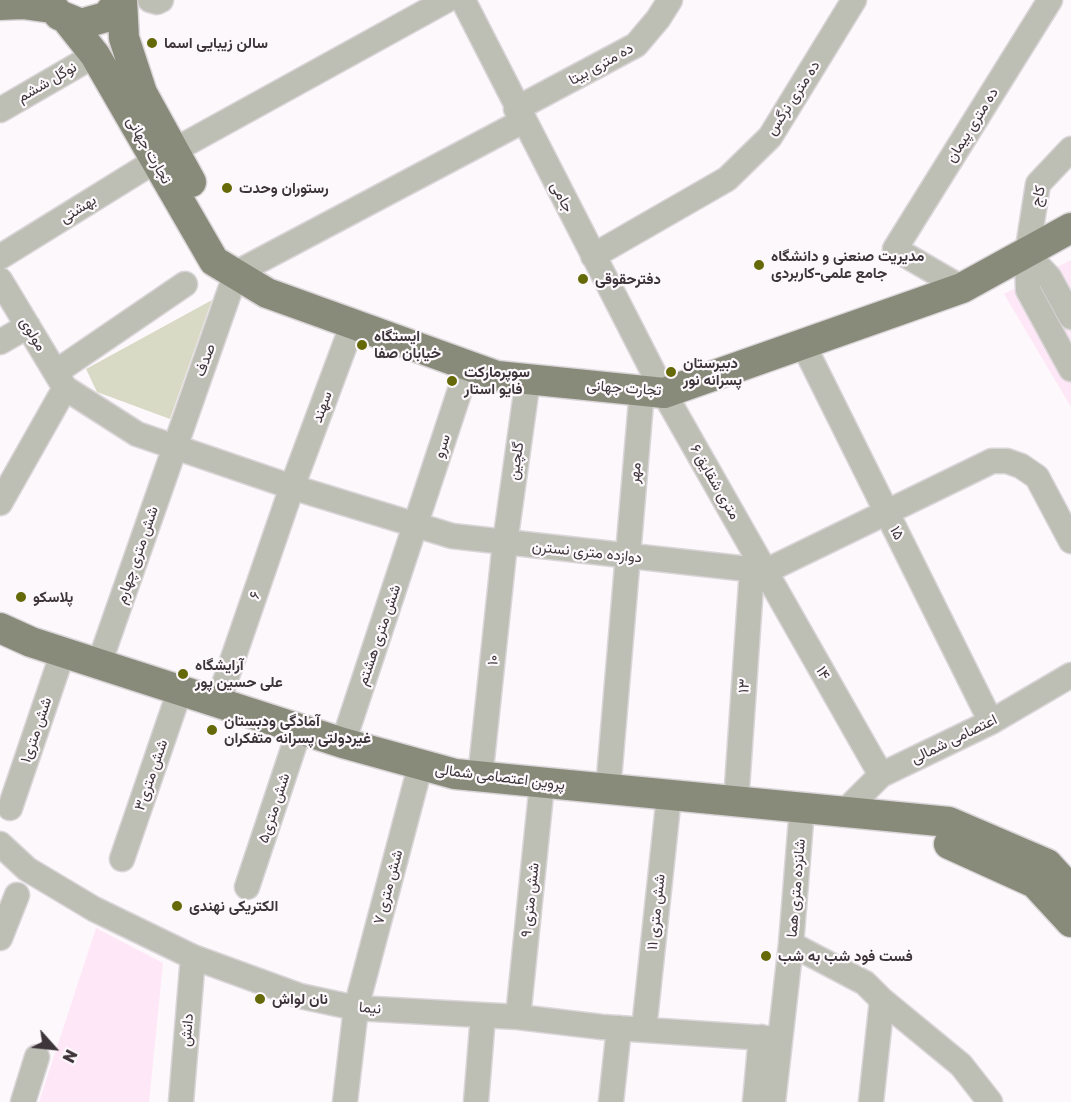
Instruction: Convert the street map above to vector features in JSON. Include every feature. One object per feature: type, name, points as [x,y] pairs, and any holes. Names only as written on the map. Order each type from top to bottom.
[{"type":"main road","points":[[0,5],[23,4],[55,9],[81,24],[106,17],[121,0]]},
{"type":"main road","name":"تجارت جهانی","points":[[121,0],[132,98]]},
{"type":"main road","name":"تجارت جهانی","points":[[55,9],[132,98],[164,156],[230,249],[236,273],[267,293],[352,326],[497,376],[653,391],[803,344],[962,288],[1028,254],[1071,228]]},
{"type":"main road","name":"پروین اعتصامی شمالی","points":[[0,628],[99,664],[420,767],[480,778],[949,822],[1047,864],[1071,890]]},
{"type":"main road","points":[[913,818],[939,839],[1035,883],[1071,922]]},
{"type":"street","points":[[150,0],[156,2],[161,0]]},
{"type":"street","name":"بهشتی","points":[[0,257],[164,156],[447,0]]},
{"type":"street","name":"جامی","points":[[463,0],[593,256],[653,391]]},
{"type":"street","name":"ده متری بیتا","points":[[236,273],[520,115],[636,45],[670,0]]},
{"type":"street","name":"ده متری نرگس","points":[[593,256],[727,179],[761,146],[775,129],[854,0]]},
{"type":"street","name":"ده متری پیمان","points":[[962,288],[895,249],[1050,0]]},
{"type":"street","name":"نوگل ششم","points":[[0,110],[95,55]]},
{"type":"street","name":"کاج","points":[[1071,149],[1038,184],[1028,254],[1028,290],[1071,369]]},
{"type":"street","points":[[1028,254],[1049,277],[1071,317]]},
{"type":"street","name":"صدف","points":[[174,446],[236,273]]},
{"type":"street","name":"مولوی","points":[[0,280],[61,380]]},
{"type":"street","points":[[0,503],[61,380],[185,284]]},
{"type":"street","points":[[0,342],[28,326]]},
{"type":"street","name":"سهند","points":[[292,487],[352,326]]},
{"type":"street","name":"۱۵","points":[[803,344],[991,722]]},
{"type":"street","name":"سرو","points":[[416,527],[468,366]]},
{"type":"street","name":"گلچین","points":[[505,543],[528,379]]},
{"type":"street","name":"دوازده متری نسترن","points":[[61,380],[137,434],[416,527],[452,536],[505,543],[759,570]]},
{"type":"street","name":"مهر","points":[[608,790],[628,556],[653,391]]},
{"type":"street","name":"۶ متری شقایق","points":[[653,391],[759,570]]},
{"type":"street","name":"شش متری چهارم","points":[[99,664],[174,446]]},
{"type":"street","points":[[759,570],[992,461],[1006,461],[1021,466],[1037,477],[1071,541]]},
{"type":"street","name":"۶","points":[[218,702],[292,487]]},
{"type":"street","name":"شش متری هشتم","points":[[343,742],[416,527]]},
{"type":"street","name":"۱۰","points":[[480,778],[505,543]]},
{"type":"street","name":"۱۴","points":[[759,570],[881,776]]},
{"type":"street","name":"۱۳","points":[[736,802],[759,570]]},
{"type":"street","name":"شش متری۱","points":[[10,808],[63,652]]},
{"type":"street","name":"اعتصامی شمالی","points":[[844,812],[881,776],[991,722],[1071,675]]},
{"type":"street","name":"شش متری۳","points":[[122,860],[180,690]]},
{"type":"street","name":"۵شش متری","points":[[247,887],[300,728]]},
{"type":"street","name":"۷ شش متری","points":[[345,1102],[356,1008],[420,767]]},
{"type":"street","name":"۹ شش متری","points":[[518,1017],[542,784]]},
{"type":"street","name":"۱۱ شش متری","points":[[644,1029],[669,796]]},
{"type":"street","name":"شانزده متری هما","points":[[770,1038],[791,944],[802,808]]},
{"type":"street","name":"نیما","points":[[0,844],[27,869],[94,909],[193,957],[300,996],[356,1008],[518,1017],[619,1028],[770,1038]]},
{"type":"street","points":[[0,938],[17,894]]},
{"type":"street","points":[[791,944],[865,983],[882,1000],[961,1065],[990,1102]]},
{"type":"street","name":"دانش","points":[[181,1102],[193,957]]},
{"type":"street","points":[[871,1102],[882,1000]]},
{"type":"street","points":[[476,1102],[483,1016]]},
{"type":"street","points":[[611,1102],[619,1028]]},
{"type":"street","points":[[755,1102],[770,1038]]},
{"type":"street","points":[[770,1038],[773,1102]]},
{"type":"street","points":[[23,1102],[37,1057]]},
{"type":"shaded area","points":[[1071,260],[1071,407],[1004,294]]},
{"type":"shaded area","points":[[96,928],[163,963],[149,1102],[39,1102]]},
{"type":"green space","points":[[212,300],[170,419],[97,392],[86,369]]},
{"type":"place","name":"سالن زیبایی اسما","points":[[152,43]]},
{"type":"place","name":"رستوران وحدت","points":[[227,188]]},
{"type":"place","name":"مدیریت صنعنی و دانشگاه جامع علمی-کاربردی","points":[[759,265]]},
{"type":"place","name":"دفترحقوقی","points":[[583,279]]},
{"type":"place","name":"ایستگاه خیابان صفا","points":[[362,345]]},
{"type":"place","name":"دبیرستان پسرانه نور","points":[[671,372]]},
{"type":"place","name":"سوپرمارکت فایو استار","points":[[452,381]]},
{"type":"place","name":"پلاسکو","points":[[21,597]]},
{"type":"place","name":"آرایشگاه علی حسین پور","points":[[183,674]]},
{"type":"place","name":"آمادگی ودبستان غیردولتی پسرانه متفکران","points":[[212,730]]},
{"type":"place","name":"الکتریکی نهندی","points":[[177,906]]},
{"type":"place","name":"فست فود شب به شب","points":[[766,956]]},
{"type":"place","name":"نان لواش","points":[[260,999]]}]
